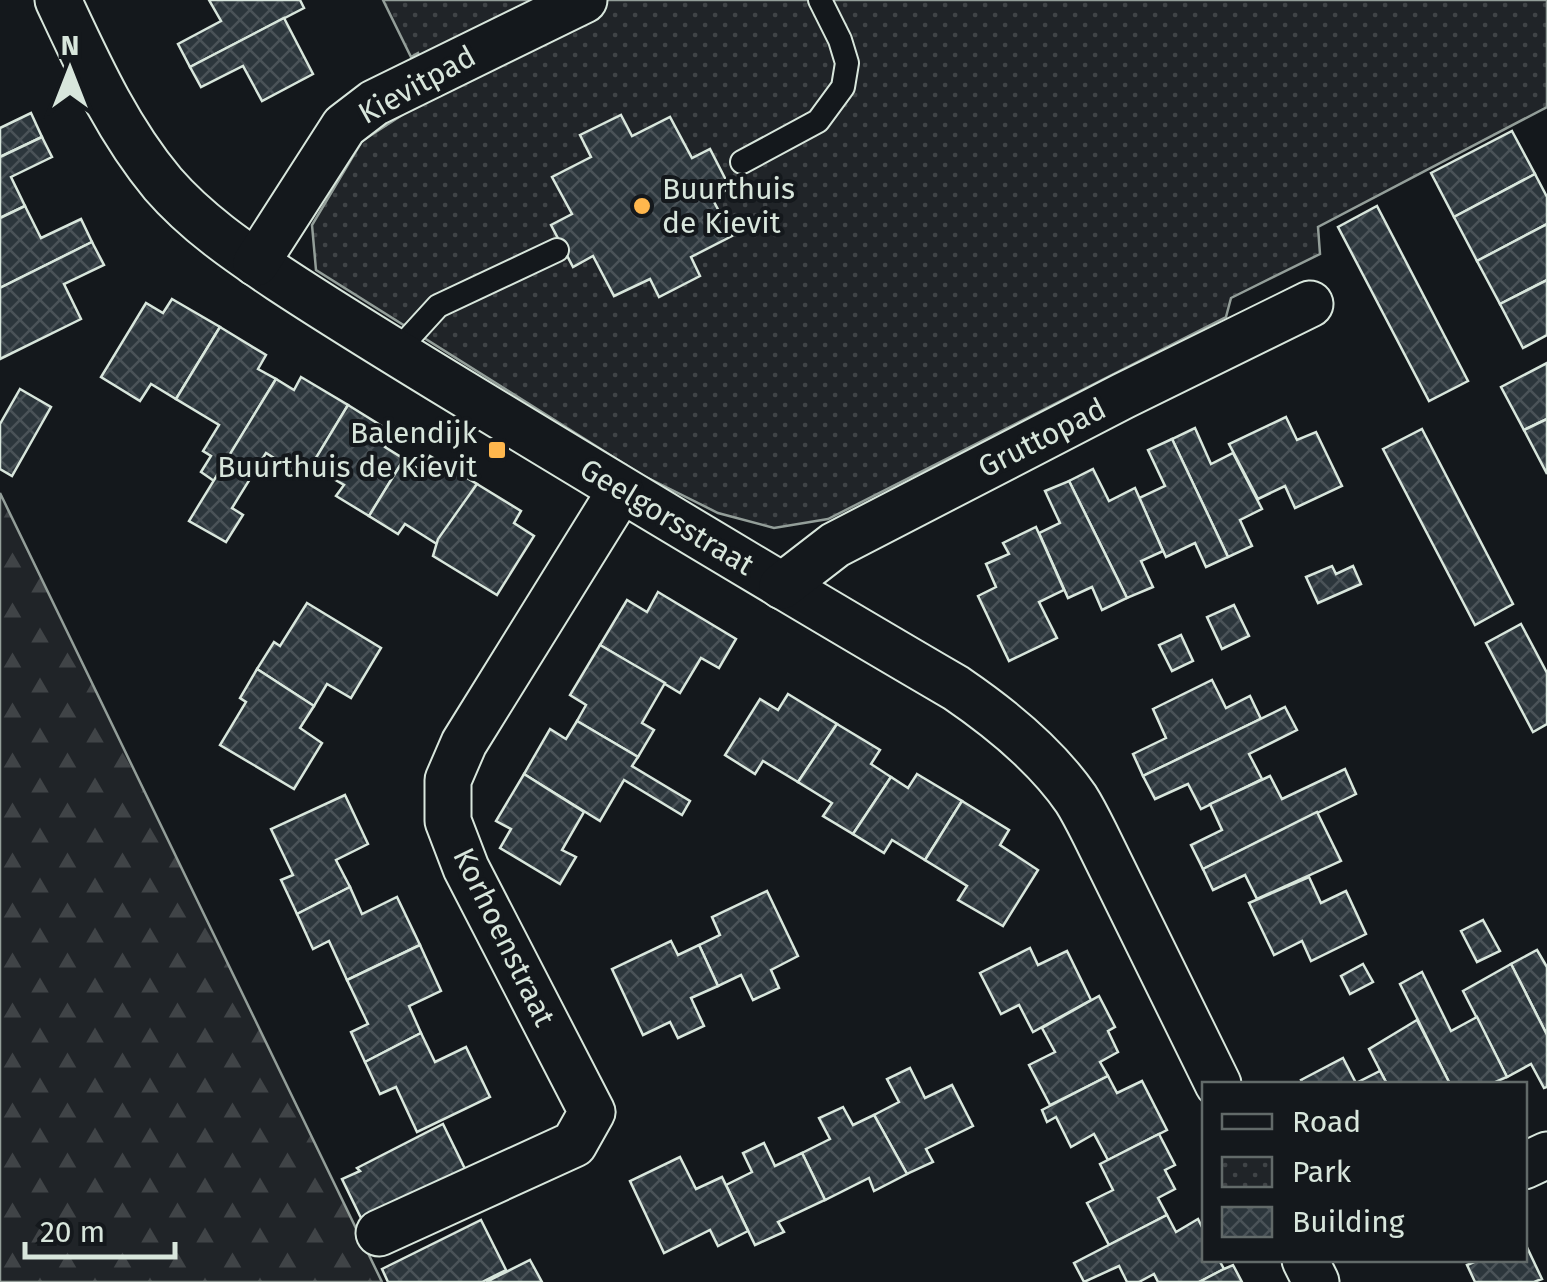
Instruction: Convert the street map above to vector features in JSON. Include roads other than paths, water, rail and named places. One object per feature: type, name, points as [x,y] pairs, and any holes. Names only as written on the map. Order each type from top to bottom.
[{"type":"street","name":"Geelgorsstraat","points":[[58,0],[101,92],[130,141],[196,218],[322,307],[620,490],[956,688],[996,716],[1075,798],[1217,1082]]},
{"type":"street","name":"Kievitpad","points":[[256,263],[344,126],[374,103],[584,0]]},
{"type":"street","name":"Gruttopad","points":[[782,586],[835,545],[1310,304]]},
{"type":"street","name":"Korhoenstraat","points":[[380,1234],[574,1144],[592,1112],[466,868],[448,821],[448,780],[464,743],[620,490]]},
{"type":"lane","points":[[742,162],[818,121],[844,86],[844,52],[820,0]]},
{"type":"lane","points":[[396,352],[438,306],[557,250]]},
{"type":"place","name":"Buurthuis de Kievit","points":[[642,206]]},
{"type":"place","name":"Balendijk Buurthuis de Kievit","points":[[497,450]]}]
